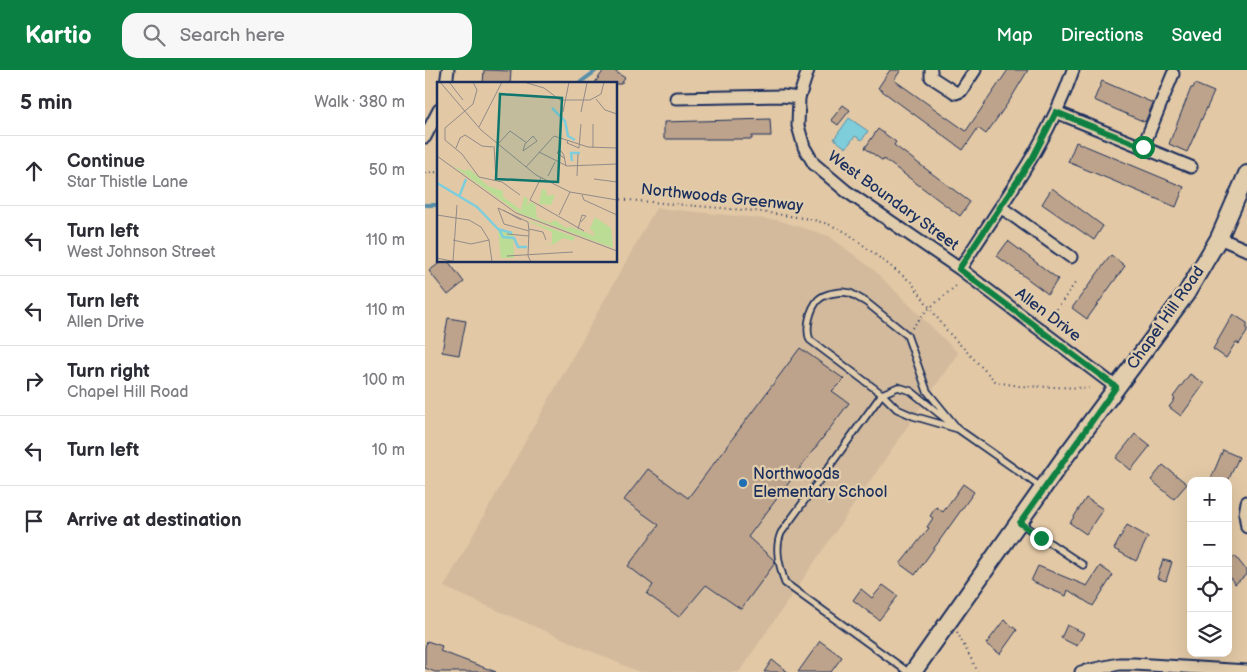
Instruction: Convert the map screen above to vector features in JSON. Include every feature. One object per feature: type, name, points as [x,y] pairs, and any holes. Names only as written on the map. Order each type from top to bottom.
[{"type":"main road","name":"Chapel Hill Road","points":[[913,672],[1116,387],[1186,294],[1219,238],[1247,174]]},
{"type":"street","name":"West Boundary Street","points":[[808,70],[799,98],[798,116],[800,135],[808,156],[814,164],[876,212],[959,269]]},
{"type":"street","points":[[931,70],[931,77],[956,93],[961,91],[975,70]]},
{"type":"street","points":[[959,269],[1032,159],[1056,112],[1073,70]]},
{"type":"street","points":[[1143,147],[1173,74]]},
{"type":"street","points":[[676,98],[783,96],[799,98]]},
{"type":"street","points":[[1056,112],[1191,166]]},
{"type":"street","points":[[425,137],[437,114]]},
{"type":"street","points":[[1001,208],[1071,257]]},
{"type":"street","points":[[1219,238],[1247,250]]},
{"type":"street","name":"Allen Drive","points":[[959,269],[1116,387]]},
{"type":"street","points":[[1247,502],[1245,514],[1247,527]]},
{"type":"street","points":[[1081,672],[1119,664],[1247,671]]},
{"type":"lane","points":[[841,292],[857,296],[900,327],[912,343],[927,391],[958,429],[905,413],[808,337],[810,320],[815,305],[826,295],[841,292]]},
{"type":"lane","points":[[908,672],[785,583],[779,559],[779,539],[781,533],[864,419],[883,394],[898,387],[911,391],[958,429],[1043,489]]},
{"type":"lane","points":[[1020,523],[1083,565]]},
{"type":"path","name":"Northwoods Greenway","points":[[617,199],[755,211],[810,219],[827,224],[846,232],[911,282],[952,336],[995,382],[1019,386],[1089,388]]},
{"type":"path","points":[[1047,322],[1076,282]]},
{"type":"path","points":[[911,330],[931,307],[957,285]]},
{"type":"path","points":[[956,630],[978,672]]},
{"type":"shaded area","points":[[656,208],[777,220],[829,236],[874,270],[958,353],[739,672],[639,672],[444,587]]},
{"type":"water","points":[[849,118],[868,131],[862,140],[855,136],[846,148],[834,139]]},
{"type":"building","points":[[484,70],[511,71],[510,82],[483,82]]},
{"type":"building","points":[[604,70],[613,70],[625,78],[621,84],[617,84],[617,82],[595,82]]},
{"type":"building","points":[[890,70],[901,70],[894,80],[966,131],[1008,70],[1028,70],[986,134],[978,128],[963,150],[878,88]]},
{"type":"building","points":[[1102,81],[1153,103],[1145,122],[1094,100]]},
{"type":"building","points":[[1195,84],[1214,92],[1187,152],[1169,144],[1191,88]]},
{"type":"building","points":[[843,105],[850,110],[838,125],[831,120]]},
{"type":"building","points":[[770,119],[771,136],[752,136],[752,139],[664,139],[664,122]]},
{"type":"building","points":[[878,129],[896,142],[894,145],[970,202],[960,216],[884,159],[883,161],[865,148]]},
{"type":"building","points":[[1076,142],[1184,187],[1176,207],[1068,162]]},
{"type":"building","points":[[1052,188],[1103,226],[1094,240],[1042,204]]},
{"type":"building","points":[[1008,241],[1058,279],[1048,294],[997,256]]},
{"type":"building","points":[[1111,255],[1125,266],[1087,319],[1072,308]]},
{"type":"building","points":[[441,262],[449,262],[464,282],[448,295],[429,271]]},
{"type":"building","points":[[1233,314],[1247,323],[1247,332],[1239,344],[1236,342],[1226,358],[1213,349]]},
{"type":"building","points":[[448,318],[466,321],[459,355],[442,352]]},
{"type":"building","name":"Northwoods Elementary School","points":[[800,348],[844,379],[832,391],[849,403],[748,537],[775,563],[741,609],[706,585],[679,617],[647,594],[653,585],[628,566],[659,525],[624,500],[648,469],[688,498]]},
{"type":"building","points":[[1190,374],[1204,384],[1181,416],[1169,407],[1175,399],[1173,397]]},
{"type":"building","points":[[1135,434],[1150,446],[1131,470],[1116,458]]},
{"type":"building","points":[[1223,450],[1239,457],[1230,477],[1212,477]]},
{"type":"building","points":[[1163,465],[1187,484],[1174,499],[1151,480]]},
{"type":"building","points":[[963,484],[974,492],[915,575],[900,564],[929,528],[927,527],[933,518],[930,516],[936,507],[943,512]]},
{"type":"building","points":[[1086,498],[1103,509],[1086,534],[1070,523]]},
{"type":"building","points":[[1127,525],[1148,537],[1136,561],[1114,549]]},
{"type":"building","points":[[1235,556],[1247,571],[1247,574],[1235,584],[1232,580],[1232,558]]},
{"type":"building","points":[[1163,560],[1172,562],[1166,581],[1157,578]]},
{"type":"building","points":[[1038,566],[1087,586],[1100,566],[1113,575],[1093,606],[1068,590],[1066,596],[1031,581]]},
{"type":"building","points":[[883,585],[898,596],[879,620],[853,600],[861,589],[872,598]]},
{"type":"building","points":[[1004,620],[1017,630],[1000,654],[986,644]]},
{"type":"building","points":[[1067,625],[1084,633],[1077,646],[1061,638]]},
{"type":"building","points":[[427,641],[442,646],[440,651],[496,672],[435,672],[425,668],[425,647]]},
{"type":"building","points":[[820,641],[842,657],[831,672],[798,672]]},
{"type":"building","points":[[772,660],[788,672],[764,672]]},
{"type":"waterway","points":[[581,82],[597,70]]},
{"type":"waterway","points":[[425,205],[437,205]]},
{"type":"place","name":"Northwoods Elementary School","points":[[743,483]]},
{"type":"route","points":[[1041,538],[1020,523],[1116,387],[959,269],[1032,159],[1056,112],[1143,147]]}]
